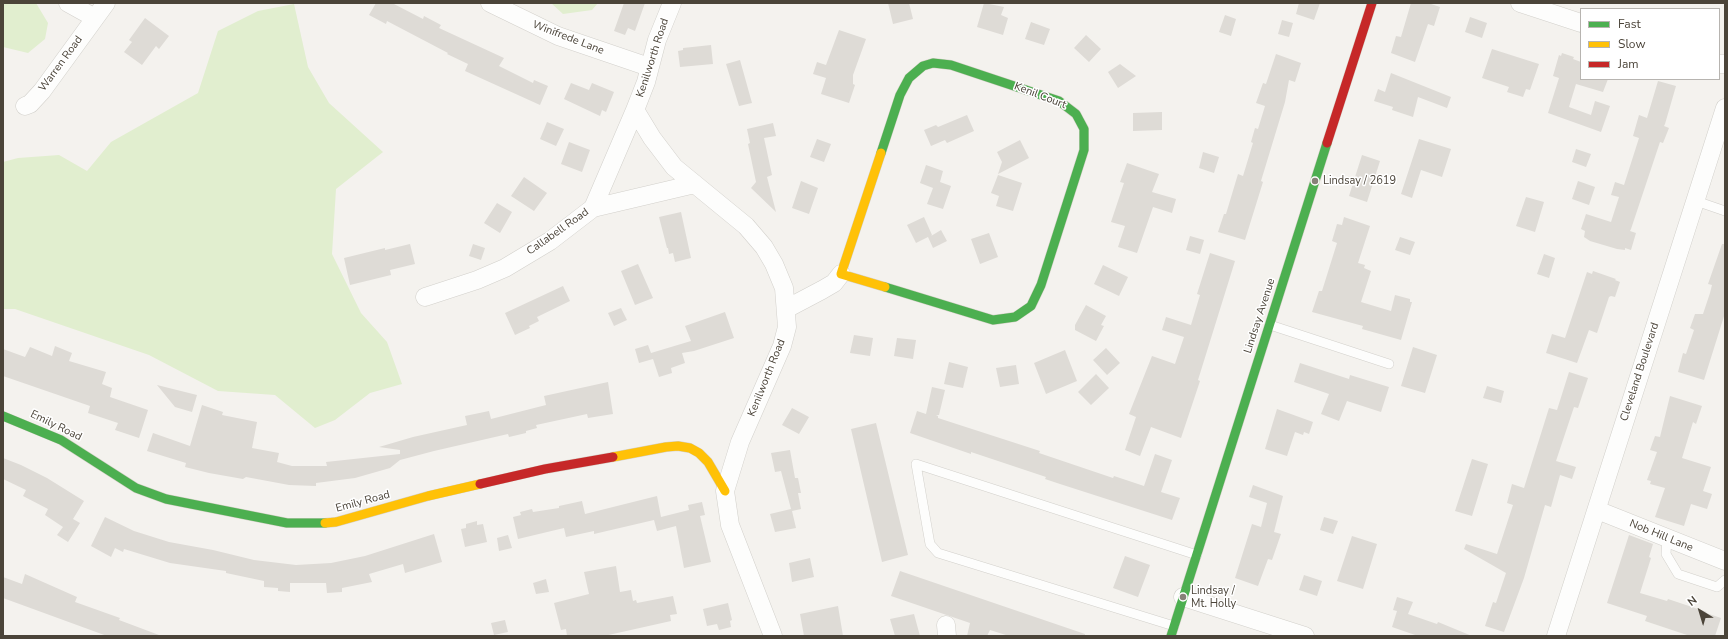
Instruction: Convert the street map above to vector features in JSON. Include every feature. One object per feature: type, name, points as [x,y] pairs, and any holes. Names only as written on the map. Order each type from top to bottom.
[{"type":"street","points":[[68,3],[94,18]]},
{"type":"street","name":"Warren Road","points":[[25,106],[30,104],[42,91],[106,3]]},
{"type":"street","name":"Winifrede Lane","points":[[490,3],[558,36],[649,67]]},
{"type":"street","name":"Kenilworth Road","points":[[672,3],[657,40],[636,110],[660,150],[674,167],[746,226],[764,247],[774,264],[784,288],[787,327],[782,346],[740,442],[725,491],[730,525],[773,636]]},
{"type":"street","name":"Lindsay Avenue","points":[[1171,636],[1372,3]]},
{"type":"street","points":[[1520,3],[1580,23]]},
{"type":"street","name":"Kenil Court","points":[[786,309],[834,283],[841,274],[900,94],[909,78],[923,66],[933,63],[951,65],[1059,101],[1070,108],[1082,122],[1085,136],[1084,150],[1036,300],[1022,314],[1003,320],[993,320],[841,274]]},
{"type":"street","name":"Cleveland Boulevard","points":[[1556,636],[1597,510],[1625,415],[1696,201],[1725,108]]},
{"type":"street","name":"Callabell Road","points":[[425,297],[477,280],[505,268],[550,241],[593,208],[636,110]]},
{"type":"street","points":[[593,208],[695,184]]},
{"type":"street","name":"Emily Road","points":[[3,416],[62,440],[136,488],[166,499],[287,523],[306,524],[336,522],[428,496],[553,468],[678,446],[690,448],[699,453],[708,462],[725,491]]},
{"type":"street","name":"Nob Hill Lane","points":[[1597,510],[1725,561]]},
{"type":"street","points":[[1183,597],[1305,636]]},
{"type":"lane","points":[[1696,201],[1725,211]]},
{"type":"lane","points":[[1270,325],[1389,364]]},
{"type":"lane","points":[[1174,626],[938,553],[930,544],[916,464],[1197,555]]},
{"type":"lane","points":[[1667,538],[1666,554],[1678,574],[1717,586],[1725,580]]},
{"type":"green space","points":[[3,3],[36,3],[48,23],[45,39],[28,53],[3,47]]},
{"type":"green space","points":[[551,3],[598,3],[592,10],[563,14]]},
{"type":"green space","points":[[294,4],[308,67],[329,103],[383,152],[336,189],[332,254],[361,313],[387,342],[402,384],[370,393],[335,420],[315,428],[275,395],[218,391],[149,355],[15,309],[3,309],[3,162],[18,158],[59,155],[87,171],[111,142],[198,93],[218,31],[258,11]]},
{"type":"building","points":[[376,3],[392,3],[423,19],[424,16],[441,25],[439,28],[504,58],[499,66],[533,83],[534,80],[548,86],[540,105],[465,71],[468,64],[387,21],[386,24],[369,15]]},
{"type":"building","points":[[624,3],[645,3],[635,31],[628,28],[625,35],[614,31]]},
{"type":"building","points":[[888,3],[909,3],[913,19],[893,24]]},
{"type":"building","points":[[984,3],[1004,7],[1001,15],[1008,18],[1003,35],[977,27]]},
{"type":"building","points":[[1299,3],[1320,3],[1314,20],[1296,14]]},
{"type":"building","points":[[1411,3],[1428,3],[1440,7],[1434,26],[1428,24],[1415,62],[1391,53],[1396,36],[1401,37]]},
{"type":"building","points":[[1225,15],[1236,19],[1231,36],[1219,32]]},
{"type":"building","points":[[1470,17],[1487,23],[1482,38],[1465,32]]},
{"type":"building","points":[[145,18],[169,36],[159,49],[156,46],[142,65],[124,52],[132,42],[129,40]]},
{"type":"building","points":[[1282,20],[1293,23],[1289,37],[1278,34]]},
{"type":"building","points":[[1031,22],[1050,29],[1044,45],[1025,39]]},
{"type":"building","points":[[839,30],[866,39],[853,75],[853,84],[855,85],[849,103],[821,94],[826,78],[813,74],[817,62],[826,65]]},
{"type":"building","points":[[1086,35],[1101,49],[1089,62],[1074,48]]},
{"type":"building","points":[[711,45],[713,64],[680,67],[678,51],[683,50],[683,48]]},
{"type":"building","points":[[1492,49],[1539,64],[1530,90],[1526,89],[1523,97],[1507,92],[1509,87],[1482,78]]},
{"type":"building","points":[[1562,53],[1574,57],[1573,59],[1580,62],[1580,80],[1608,80],[1603,92],[1576,84],[1569,107],[1591,115],[1595,101],[1610,106],[1601,132],[1548,113],[1559,78],[1553,76],[1559,55],[1561,56]]},
{"type":"building","points":[[1276,54],[1301,63],[1295,82],[1289,80],[1285,102],[1261,181],[1263,182],[1245,240],[1218,232],[1224,214],[1226,214],[1238,174],[1243,176],[1253,143],[1251,142],[1255,128],[1258,129],[1265,106],[1256,103],[1263,83],[1266,84]]},
{"type":"building","points":[[740,60],[752,103],[739,106],[726,64]]},
{"type":"building","points":[[1120,64],[1136,76],[1118,88],[1108,72]]},
{"type":"building","points":[[1391,73],[1451,97],[1447,108],[1418,97],[1413,117],[1392,110],[1393,107],[1374,101],[1378,89],[1385,92]]},
{"type":"building","points":[[1658,81],[1676,86],[1664,126],[1669,128],[1663,143],[1660,142],[1630,231],[1636,233],[1631,250],[1625,248],[1625,250],[1617,249],[1590,241],[1584,237],[1585,231],[1581,229],[1586,214],[1611,222],[1619,197],[1611,195],[1615,182],[1624,185],[1639,138],[1633,136],[1639,115],[1647,118]]},
{"type":"building","points":[[571,83],[589,90],[592,83],[614,92],[606,112],[602,110],[600,116],[564,99]]},
{"type":"building","points":[[1162,112],[1162,130],[1133,131],[1133,113]]},
{"type":"building","points":[[967,115],[974,131],[947,143],[945,140],[931,146],[924,130],[936,125],[938,127]]},
{"type":"building","points":[[547,122],[564,129],[556,146],[540,139]]},
{"type":"building","points":[[773,123],[776,136],[764,138],[772,175],[767,177],[776,212],[751,188],[756,182],[748,144],[750,143],[747,129]]},
{"type":"building","points":[[817,139],[831,144],[824,162],[810,157]]},
{"type":"building","points":[[1419,139],[1451,149],[1442,177],[1421,170],[1412,198],[1401,194]]},
{"type":"building","points":[[1020,140],[1029,158],[998,174],[1002,162],[997,152]]},
{"type":"building","points":[[569,142],[590,150],[582,172],[561,164]]},
{"type":"building","points":[[1576,149],[1591,154],[1586,167],[1572,162]]},
{"type":"building","points":[[1203,152],[1219,157],[1214,173],[1199,168]]},
{"type":"building","points":[[1362,155],[1380,161],[1367,202],[1349,196]]},
{"type":"building","points":[[1127,163],[1159,174],[1152,192],[1176,199],[1172,213],[1153,207],[1137,253],[1118,247],[1125,226],[1111,222],[1124,183],[1120,182]]},
{"type":"building","points":[[926,165],[943,171],[940,182],[951,186],[943,209],[927,204],[933,188],[920,183]]},
{"type":"building","points":[[998,175],[1022,183],[1013,211],[996,206],[999,196],[991,193]]},
{"type":"building","points":[[524,177],[547,193],[534,211],[511,196]]},
{"type":"building","points":[[801,181],[818,188],[809,214],[792,208]]},
{"type":"building","points":[[1578,181],[1595,187],[1589,205],[1572,199]]},
{"type":"building","points":[[1526,197],[1544,202],[1535,232],[1516,226]]},
{"type":"building","points":[[497,203],[512,212],[500,233],[484,223]]},
{"type":"building","points":[[681,212],[691,258],[675,262],[673,253],[669,254],[659,217]]},
{"type":"building","points":[[924,217],[932,235],[931,236],[941,230],[947,241],[933,248],[928,237],[916,243],[907,225]]},
{"type":"building","points":[[1344,217],[1370,226],[1358,263],[1365,265],[1364,268],[1371,271],[1361,302],[1391,311],[1395,295],[1410,299],[1410,302],[1412,302],[1401,340],[1362,329],[1363,326],[1312,312],[1319,291],[1322,291],[1337,243],[1332,241],[1337,224],[1342,225]]},
{"type":"building","points":[[989,233],[998,257],[980,264],[971,239]]},
{"type":"building","points":[[1190,236],[1204,240],[1200,254],[1186,250]]},
{"type":"building","points":[[1400,237],[1415,242],[1410,255],[1395,250]]},
{"type":"building","points":[[410,244],[415,264],[390,270],[391,275],[350,285],[344,258],[385,248],[385,250]]},
{"type":"building","points":[[473,244],[485,248],[481,260],[469,256]]},
{"type":"building","points":[[1722,244],[1725,244],[1725,313],[1704,380],[1678,372],[1683,353],[1686,354],[1694,330],[1690,328],[1695,314],[1703,314],[1712,285],[1708,284]]},
{"type":"building","points":[[1210,253],[1235,261],[1198,380],[1200,381],[1181,438],[1151,427],[1140,456],[1125,450],[1136,417],[1129,414],[1152,356],[1175,364],[1184,337],[1162,330],[1166,317],[1191,325],[1200,295],[1197,294]]},
{"type":"building","points":[[1544,254],[1555,258],[1549,278],[1537,274]]},
{"type":"building","points":[[638,264],[653,298],[635,305],[621,271]]},
{"type":"building","points":[[1103,265],[1128,277],[1119,296],[1094,284]]},
{"type":"building","points":[[1593,271],[1616,279],[1615,280],[1620,282],[1615,297],[1609,297],[1597,333],[1589,330],[1577,363],[1546,353],[1552,334],[1565,338],[1587,272],[1592,274]]},
{"type":"building","points":[[563,286],[570,301],[537,317],[539,321],[529,326],[530,328],[515,335],[505,313]]},
{"type":"building","points":[[1086,305],[1106,316],[1101,325],[1104,326],[1096,341],[1075,330],[1075,325]]},
{"type":"building","points":[[621,308],[627,320],[614,326],[608,313]]},
{"type":"building","points":[[725,312],[734,338],[694,351],[682,353],[685,363],[671,368],[672,373],[659,377],[653,359],[639,363],[635,349],[648,345],[651,353],[691,341],[685,326]]},
{"type":"building","points":[[854,335],[873,338],[870,356],[850,353]]},
{"type":"building","points":[[897,338],[916,340],[913,359],[894,356]]},
{"type":"building","points":[[55,346],[72,353],[69,361],[106,372],[102,384],[112,388],[110,397],[148,410],[139,438],[115,430],[118,423],[88,413],[90,406],[3,376],[3,349],[25,357],[30,347],[52,356]]},
{"type":"building","points":[[1413,347],[1437,355],[1425,393],[1401,386]]},
{"type":"building","points":[[1106,348],[1120,363],[1107,375],[1093,360]]},
{"type":"building","points":[[1065,350],[1077,381],[1046,394],[1034,363]]},
{"type":"building","points":[[949,362],[968,367],[963,388],[944,384]]},
{"type":"building","points":[[1300,363],[1349,379],[1350,375],[1389,387],[1381,412],[1347,401],[1339,421],[1321,414],[1329,394],[1294,382]]},
{"type":"building","points":[[1016,365],[1019,384],[1000,387],[996,368]]},
{"type":"building","points":[[1569,372],[1588,378],[1578,408],[1574,407],[1556,461],[1576,467],[1572,479],[1560,475],[1551,507],[1545,505],[1524,578],[1504,632],[1485,626],[1493,602],[1496,603],[1506,573],[1464,549],[1466,544],[1497,554],[1513,505],[1507,503],[1512,484],[1524,488],[1549,408],[1557,410]]},
{"type":"building","points":[[1096,374],[1109,388],[1091,405],[1078,392]]},
{"type":"building","points":[[608,382],[613,414],[588,418],[587,414],[536,425],[537,428],[526,431],[526,433],[509,437],[508,434],[434,451],[400,460],[390,468],[355,478],[316,483],[316,486],[289,485],[246,477],[243,479],[209,473],[185,467],[186,463],[147,451],[153,433],[190,446],[202,405],[223,412],[222,415],[257,422],[252,448],[279,453],[277,462],[292,466],[327,466],[326,462],[400,454],[400,450],[379,447],[413,437],[467,425],[465,416],[489,411],[491,419],[546,405],[544,396]]},
{"type":"building","points":[[157,385],[197,395],[192,412],[175,407]]},
{"type":"building","points":[[1487,386],[1504,391],[1501,403],[1483,398]]},
{"type":"building","points":[[932,387],[945,390],[939,415],[936,415],[938,418],[1040,451],[1039,453],[1113,478],[1114,476],[1144,486],[1155,454],[1172,460],[1161,492],[1180,498],[1172,520],[910,433],[917,411],[926,414]]},
{"type":"building","points":[[1670,396],[1702,406],[1696,424],[1693,422],[1682,458],[1711,467],[1703,491],[1712,494],[1707,509],[1691,504],[1684,526],[1655,517],[1665,488],[1650,484],[1651,481],[1647,480],[1657,452],[1650,450],[1655,436],[1660,437]]},
{"type":"building","points":[[792,408],[809,417],[799,434],[782,425]]},
{"type":"building","points":[[1277,409],[1313,422],[1309,434],[1304,432],[1303,435],[1295,432],[1287,456],[1265,449]]},
{"type":"building","points":[[876,423],[908,555],[882,562],[851,429]]},
{"type":"building","points":[[790,450],[795,478],[798,478],[801,493],[798,493],[801,509],[792,511],[796,528],[775,532],[770,514],[791,509],[781,471],[775,472],[771,453]]},
{"type":"building","points":[[3,458],[47,478],[84,501],[73,519],[80,523],[68,542],[57,535],[63,527],[45,515],[48,509],[23,496],[26,490],[3,479]]},
{"type":"building","points":[[1472,459],[1488,464],[1472,516],[1455,511]]},
{"type":"building","points":[[1253,485],[1283,496],[1274,532],[1281,534],[1272,560],[1268,559],[1258,586],[1235,578],[1252,524],[1261,527],[1267,503],[1249,497]]},
{"type":"building","points":[[657,496],[661,517],[689,510],[688,505],[702,502],[705,515],[700,516],[711,562],[684,568],[676,526],[657,531],[654,520],[594,534],[594,531],[566,537],[564,528],[518,539],[513,517],[521,515],[520,512],[532,509],[533,512],[559,508],[559,506],[582,501],[585,514]]},
{"type":"building","points":[[105,517],[134,531],[169,542],[213,550],[254,560],[296,565],[331,563],[365,556],[434,534],[442,562],[405,573],[403,564],[369,574],[372,582],[342,588],[342,592],[327,593],[326,583],[290,583],[290,592],[278,591],[278,588],[264,587],[264,581],[226,573],[226,571],[170,563],[124,549],[123,552],[115,548],[111,557],[91,546]]},
{"type":"building","points":[[1324,517],[1338,521],[1333,534],[1320,530]]},
{"type":"building","points":[[477,521],[477,525],[483,524],[487,542],[465,547],[461,529],[466,528],[466,524]]},
{"type":"building","points":[[508,535],[512,548],[499,551],[497,538]]},
{"type":"building","points":[[1629,535],[1653,544],[1649,557],[1651,558],[1640,593],[1667,601],[1668,599],[1721,618],[1715,636],[1690,636],[1645,621],[1647,616],[1607,603]]},
{"type":"building","points":[[1352,536],[1377,544],[1363,589],[1337,581]]},
{"type":"building","points":[[1125,556],[1150,565],[1138,597],[1113,588]]},
{"type":"building","points":[[810,558],[814,577],[792,582],[789,563]]},
{"type":"building","points":[[616,566],[620,592],[631,590],[633,601],[636,600],[637,603],[673,596],[677,614],[670,615],[671,621],[604,636],[567,636],[566,629],[561,630],[554,603],[589,594],[584,572]]},
{"type":"building","points":[[900,571],[1085,634],[1085,636],[1009,636],[990,630],[987,636],[967,636],[970,623],[891,596]]},
{"type":"building","points":[[25,574],[77,597],[75,602],[120,618],[119,620],[159,636],[107,636],[3,598],[3,577],[22,584]]},
{"type":"building","points":[[1304,575],[1322,581],[1317,596],[1299,590]]},
{"type":"building","points":[[546,579],[549,592],[536,594],[533,583]]},
{"type":"building","points":[[1397,597],[1413,602],[1408,614],[1437,624],[1438,622],[1472,636],[1418,636],[1392,627],[1397,611],[1393,610]]},
{"type":"building","points":[[728,603],[732,620],[730,621],[731,627],[719,630],[717,624],[707,626],[703,609]]},
{"type":"building","points":[[838,606],[843,636],[804,636],[800,614]]},
{"type":"building","points":[[914,614],[920,636],[895,636],[890,619]]},
{"type":"building","points":[[505,620],[508,632],[494,635],[491,623]]},
{"type":"traffic: fast","points":[[885,287],[993,320],[1015,317],[1031,306],[1041,285],[1084,150],[1084,129],[1076,114],[1059,101],[951,65],[933,63]]},
{"type":"traffic: fast","points":[[881,153],[900,95],[909,78],[923,66],[933,63]]},
{"type":"traffic: fast","points":[[1171,636],[1327,143]]},
{"type":"traffic: fast","points":[[3,416],[61,440],[136,488],[166,499],[287,523],[325,523]]},
{"type":"traffic: slow","points":[[881,153],[841,274],[885,287]]},
{"type":"traffic: slow","points":[[613,457],[666,447],[678,446],[690,448],[699,453],[708,462],[725,491]]},
{"type":"traffic: slow","points":[[325,523],[336,522],[428,496],[480,484]]},
{"type":"traffic: jam","points":[[1327,143],[1372,3]]},
{"type":"traffic: jam","points":[[480,484],[545,469],[613,457]]},
{"type":"place","name":"Lindsay / 2619","points":[[1315,181]]},
{"type":"place","name":"Lindsay / Mt. Holly","points":[[1183,597]]}]
